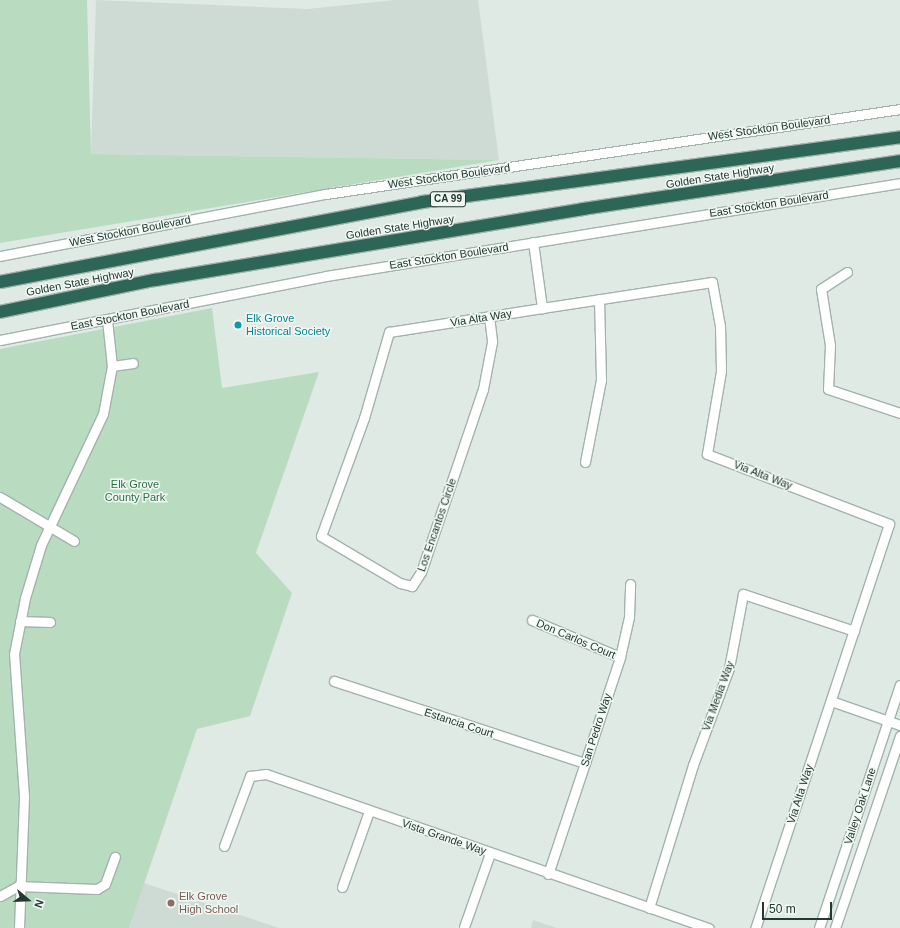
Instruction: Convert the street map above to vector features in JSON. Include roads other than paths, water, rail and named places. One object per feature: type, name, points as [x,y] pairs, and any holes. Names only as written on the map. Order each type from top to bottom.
[{"type":"highway","name":"Golden State Highway","points":[[0,282],[422,202],[900,137]]},
{"type":"highway","name":"Golden State Highway","points":[[0,312],[155,280],[900,162]]},
{"type":"street","name":"West Stockton Boulevard","points":[[0,256],[326,194],[900,109]]},
{"type":"street","name":"East Stockton Boulevard","points":[[0,340],[326,276],[900,183]]},
{"type":"street","points":[[533,242],[542,308]]},
{"type":"street","points":[[847,272],[821,289],[830,345],[828,389],[900,413]]},
{"type":"street","name":"Via Alta Way","points":[[390,332],[712,282],[720,326],[722,371],[707,454],[889,524],[755,928]]},
{"type":"street","points":[[585,462],[601,380],[599,299]]},
{"type":"street","name":"Los Encantos Circle","points":[[390,332],[364,418],[321,536],[400,583],[412,586],[421,572],[483,389],[491,349],[489,316]]},
{"type":"street","points":[[19,928],[18,886],[24,796],[14,654],[20,621],[50,525],[103,414],[112,366],[107,320]]},
{"type":"street","points":[[112,366],[133,363]]},
{"type":"street","points":[[0,497],[50,525],[74,541]]},
{"type":"street","name":"San Pedro Way","points":[[548,874],[620,657],[629,617],[630,584]]},
{"type":"street","name":"Via Media Way","points":[[649,908],[693,765],[729,668],[743,594],[854,631]]},
{"type":"street","name":"Don Carlos Court","points":[[532,620],[620,657]]},
{"type":"street","points":[[20,621],[50,622]]},
{"type":"street","name":"Estancia Court","points":[[334,681],[585,763]]},
{"type":"street","name":"Valley Oak Lane","points":[[819,928],[900,685]]},
{"type":"street","points":[[830,701],[900,726]]},
{"type":"street","name":"Valley Oak Lane","points":[[834,928],[900,736]]},
{"type":"street","name":"Vista Grande Way","points":[[224,846],[250,776],[258,773],[548,874],[709,928]]},
{"type":"street","points":[[342,887],[370,812]]},
{"type":"street","points":[[464,927],[490,853]]},
{"type":"street","points":[[0,896],[18,886],[97,889],[105,884],[115,857]]},
{"type":"place","name":"Elk Grove Historical Society","points":[[238,325]]},
{"type":"place","name":"Elk Grove High School","points":[[171,903]]},
{"type":"park label","name":"Elk Grove County Park","points":[[135,491]]}]
